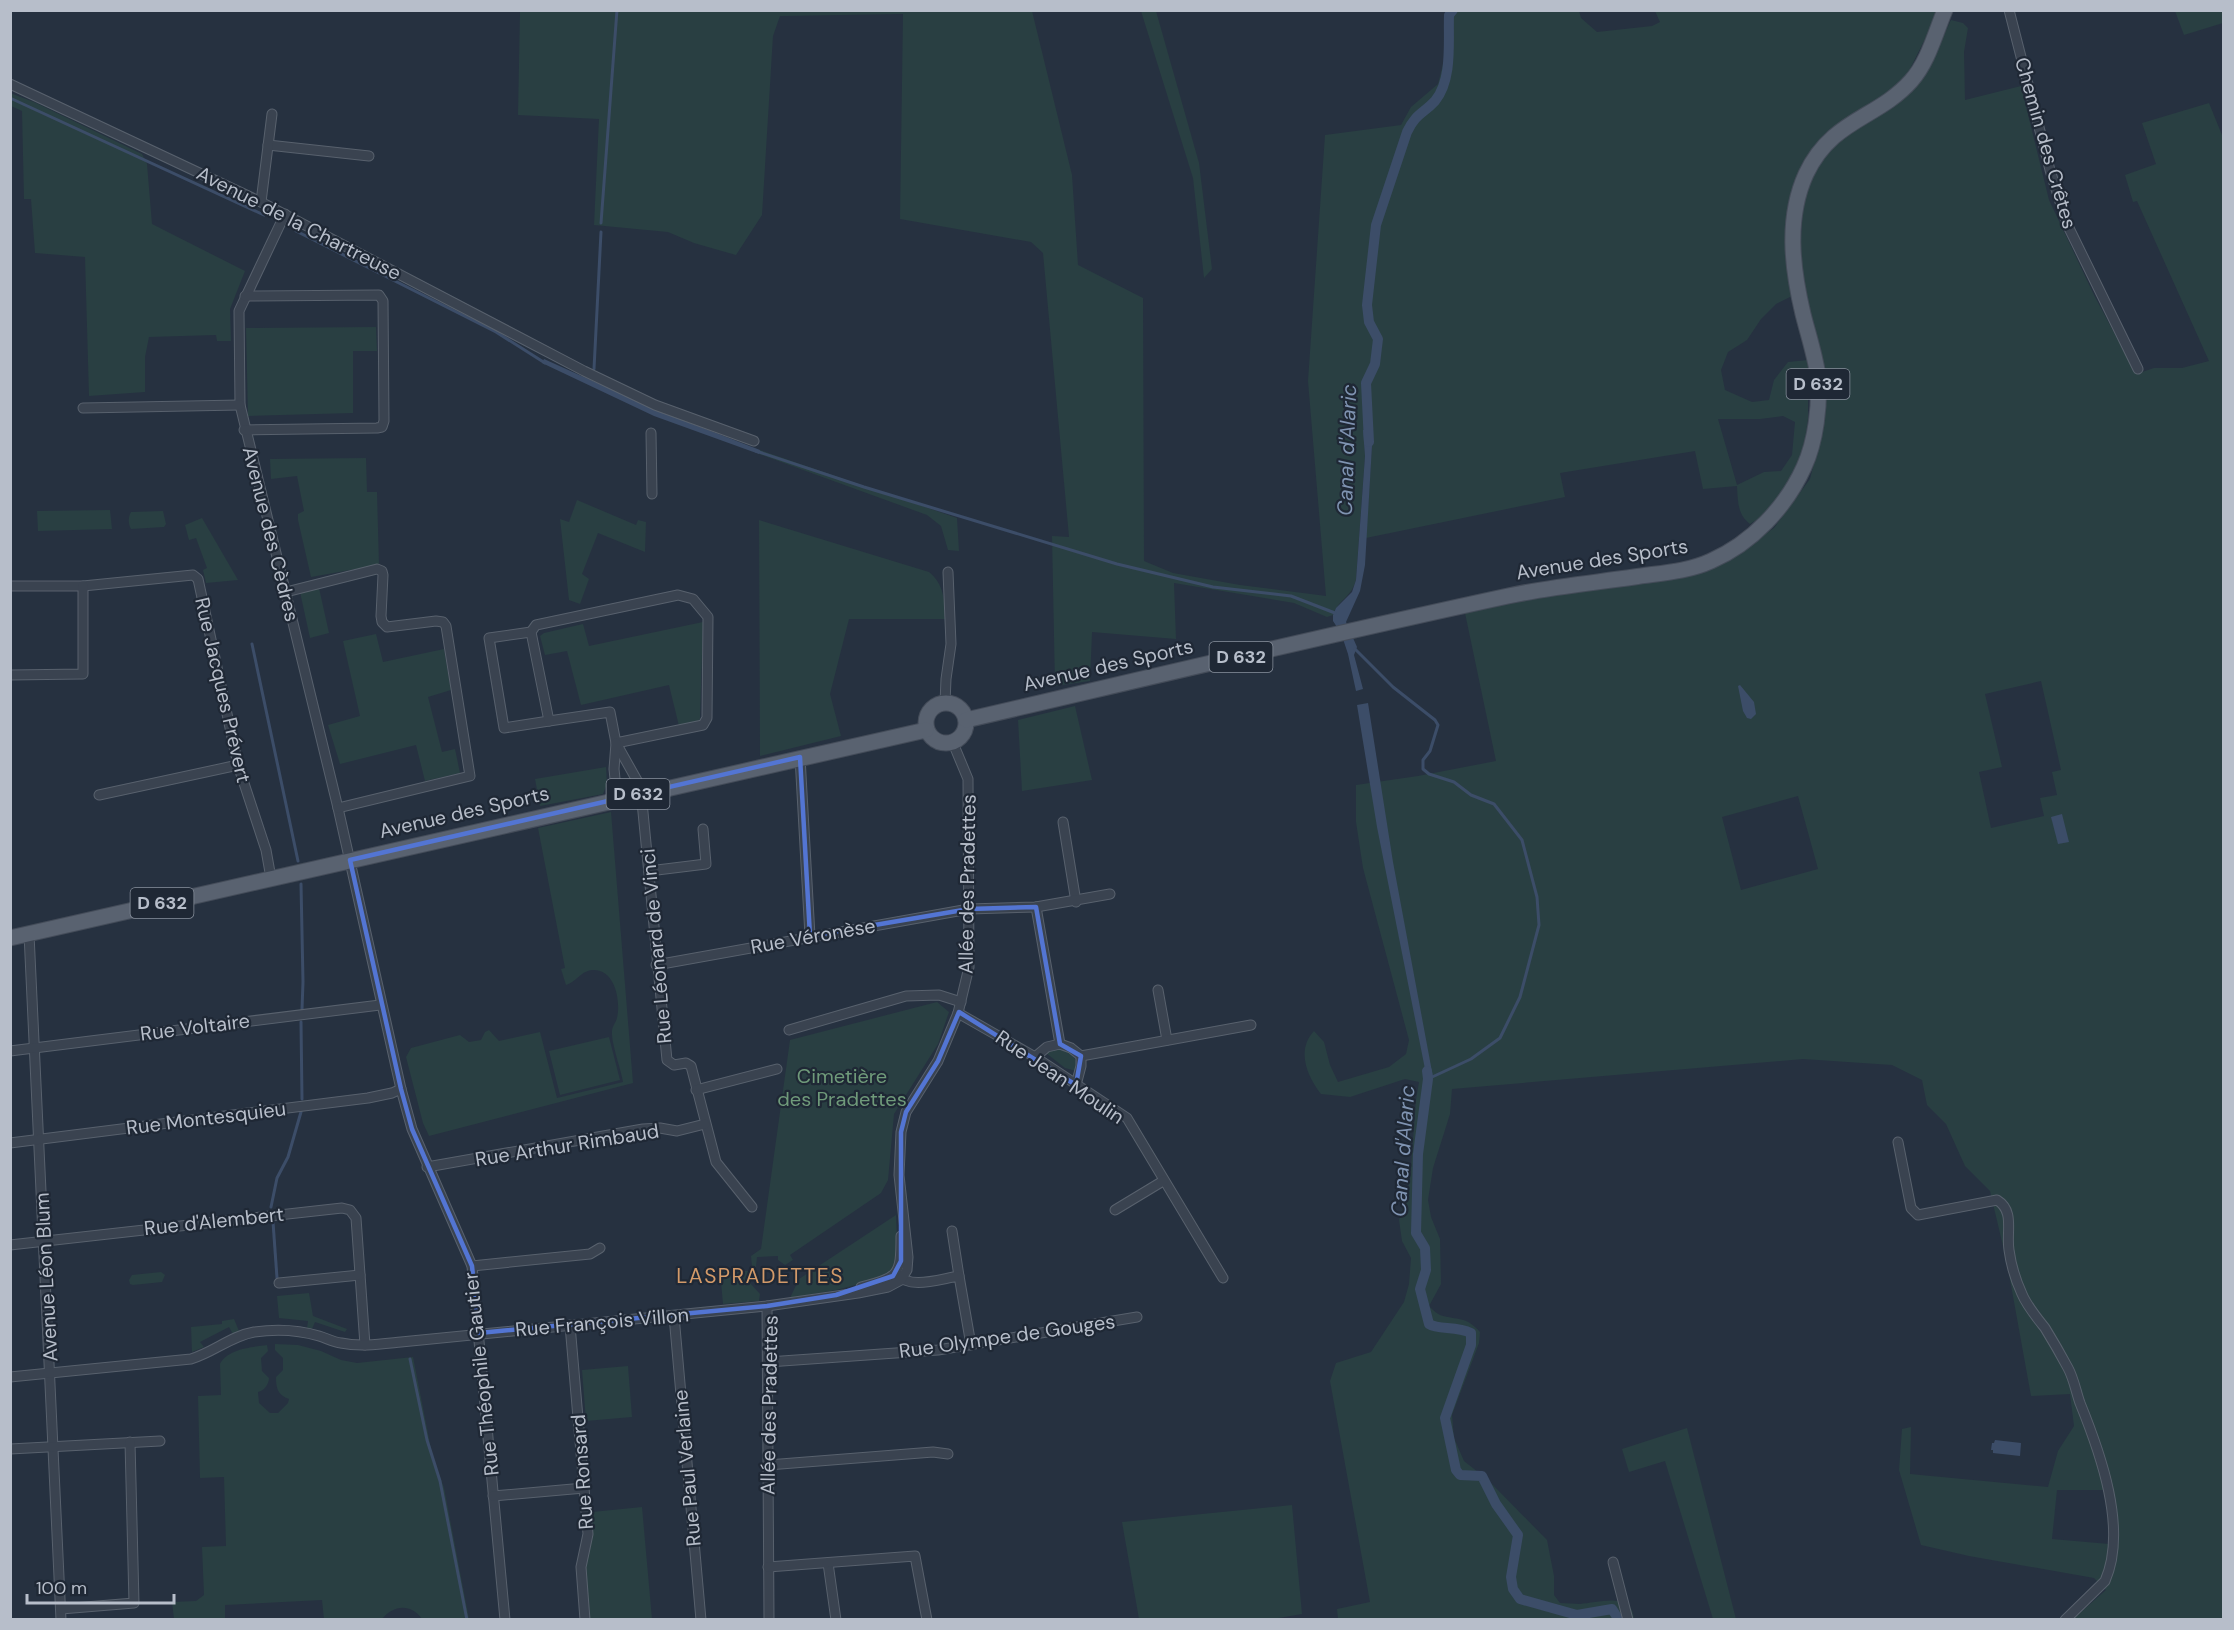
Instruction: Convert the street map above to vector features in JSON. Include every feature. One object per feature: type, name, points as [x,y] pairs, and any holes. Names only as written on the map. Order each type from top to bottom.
[{"type":"main road","name":"Avenue des Sports","points":[[966,720],[1547,588],[1677,572],[1710,562],[1733,549],[1773,515],[1791,491],[1805,464],[1813,436],[1817,409],[1817,373],[1794,273],[1793,219],[1806,175],[1828,141],[1843,128],[1899,93],[1913,79],[1922,64],[1945,10]]},
{"type":"main road","points":[[939,704],[956,706],[964,714],[966,720],[965,731],[953,743],[939,743],[932,739],[926,730],[926,717],[939,704]]},
{"type":"main road","name":"Avenue des Sports","points":[[10,938],[926,730]]},
{"type":"street","name":"Chemin des Crêtes","points":[[2009,10],[2050,170],[2067,224],[2138,369]]},
{"type":"street","name":"Avenue de la Chartreuse","points":[[10,84],[261,202],[584,371],[655,405],[754,441]]},
{"type":"street","points":[[261,202],[272,114]]},
{"type":"street","points":[[268,145],[369,156]]},
{"type":"street","name":"Avenue des Cèdres","points":[[285,214],[239,311],[240,405],[244,430],[286,592],[350,860]]},
{"type":"street","points":[[244,430],[377,428],[382,427],[384,422],[383,301],[379,295],[245,296]]},
{"type":"street","points":[[83,408],[240,405]]},
{"type":"street","points":[[651,433],[652,494]]},
{"type":"street","points":[[286,592],[377,570],[383,575],[381,616],[382,622],[387,627],[436,621],[443,622],[446,627],[470,776],[338,808]]},
{"type":"street","points":[[945,703],[951,644],[948,572]]},
{"type":"street","name":"Rue Jacques Prévert","points":[[10,586],[83,586],[193,575],[198,579],[238,765],[266,850],[271,878]]},
{"type":"street","points":[[10,675],[83,674],[83,586]]},
{"type":"street","points":[[616,743],[703,724],[707,718],[708,617],[693,599],[678,595],[657,599],[536,625],[531,632],[489,638],[504,728],[610,712],[616,743],[614,769],[617,799]]},
{"type":"street","points":[[531,632],[549,721]]},
{"type":"street","name":"Rue Léonard de Vinci","points":[[616,743],[639,784],[641,793],[667,1060],[674,1065],[686,1063],[691,1066],[716,1162],[752,1207]]},
{"type":"street","name":"Allée des Pradettes","points":[[769,1620],[767,1306],[836,1296],[898,1277],[901,1261],[902,1216],[899,1175],[901,1132],[906,1112],[938,1061],[958,1013],[969,967],[968,779],[953,743]]},
{"type":"street","points":[[800,757],[810,936]]},
{"type":"street","points":[[99,795],[238,765]]},
{"type":"street","points":[[1063,822],[1076,902]]},
{"type":"street","points":[[649,871],[706,864],[704,829]]},
{"type":"street","name":"Rue Théophile Gautier","points":[[350,860],[400,1089],[427,1167],[471,1266],[505,1620]]},
{"type":"street","name":"Rue Véronèse","points":[[656,965],[969,909],[1036,907],[1076,902],[1110,894]]},
{"type":"street","points":[[1036,907],[1060,1044]]},
{"type":"street","name":"Avenue Léon Blum","points":[[29,934],[61,1620]]},
{"type":"street","points":[[1158,990],[1167,1040]]},
{"type":"street","points":[[789,1030],[906,996],[939,995],[961,1002]]},
{"type":"street","name":"Rue Voltaire","points":[[10,1051],[380,1005]]},
{"type":"street","name":"Rue Jean Moulin","points":[[958,1013],[1035,1057],[1127,1118],[1223,1278]]},
{"type":"street","points":[[1035,1057],[1047,1047],[1060,1044],[1071,1048],[1081,1056],[1251,1024]]},
{"type":"street","points":[[1076,1085],[1081,1056]]},
{"type":"street","points":[[696,1090],[777,1069]]},
{"type":"street","name":"Rue Montesquieu","points":[[10,1143],[368,1098],[400,1089]]},
{"type":"street","name":"Rue Arthur Rimbaud","points":[[427,1167],[643,1129],[660,1128],[677,1131],[705,1124]]},
{"type":"street","points":[[1898,1142],[1911,1208],[1918,1215],[1997,1200],[2004,1204],[2008,1214],[2008,1250],[2023,1297],[2047,1331],[2069,1371],[2097,1443],[2108,1483],[2112,1511],[2109,1573],[2105,1581],[2065,1620]]},
{"type":"street","points":[[1115,1210],[1163,1181]]},
{"type":"street","name":"Rue d'Alembert","points":[[10,1245],[342,1208],[350,1210],[356,1218],[365,1345]]},
{"type":"street","points":[[952,1230],[971,1346]]},
{"type":"street","points":[[471,1266],[590,1254],[600,1248]]},
{"type":"street","points":[[279,1283],[360,1275]]},
{"type":"street","points":[[898,1277],[911,1283],[959,1276]]},
{"type":"street","name":"Rue François Villon","points":[[10,1377],[191,1359],[204,1355],[236,1337],[270,1330],[316,1335],[339,1343],[365,1345],[767,1306]]},
{"type":"street","name":"Rue Paul Verlaine","points":[[674,1316],[701,1620]]},
{"type":"street","name":"Rue Olympe de Gouges","points":[[768,1362],[971,1346],[1137,1317]]},
{"type":"street","name":"Rue Ronsard","points":[[570,1325],[588,1534],[581,1567],[585,1620]]},
{"type":"street","points":[[10,1449],[160,1441]]},
{"type":"street","points":[[61,1609],[134,1603],[130,1442]]},
{"type":"street","points":[[768,1465],[933,1452],[948,1454]]},
{"type":"street","points":[[493,1496],[584,1488]]},
{"type":"street","points":[[768,1568],[915,1556],[927,1620]]},
{"type":"street","points":[[1613,1562],[1628,1620]]},
{"type":"street","points":[[828,1563],[836,1620]]},
{"type":"highlighted area","points":[[800,757],[810,936],[969,909],[1036,907],[1060,1044],[1081,1056],[1076,1085],[959,1012],[938,1061],[906,1112],[901,1132],[901,1261],[893,1276],[836,1295],[767,1306],[479,1333],[472,1266],[412,1129],[401,1089],[350,860]]},
{"type":"green space","points":[[520,11],[1032,11],[1072,175],[1078,265],[1143,298],[1144,561],[1173,573],[1240,585],[1326,596],[1308,381],[1325,135],[1401,125],[1411,107],[1438,84],[1444,60],[1445,11],[1579,11],[1581,18],[1597,32],[1652,26],[1660,22],[1655,11],[1939,11],[1907,75],[1894,88],[1831,131],[1795,185],[1792,296],[1776,304],[1761,319],[1747,340],[1728,352],[1721,370],[1725,390],[1752,402],[1769,400],[1774,380],[1788,362],[1808,360],[1808,419],[1803,455],[1797,475],[1769,512],[1750,524],[1740,512],[1737,486],[1703,489],[1695,451],[1560,473],[1565,497],[1366,538],[1373,429],[1364,430],[1365,456],[1356,580],[1351,591],[1333,615],[1327,617],[1294,603],[1174,583],[1176,639],[1092,632],[1090,681],[1055,686],[1052,536],[1069,537],[1043,253],[1031,242],[900,219],[903,14],[780,16],[773,36],[762,215],[736,255],[694,243],[668,232],[594,225],[599,119],[518,115]],"holes":[[[1783,416],[1795,422],[1792,455],[1781,471],[1764,472],[1737,485],[1718,419],[1760,419]]]},
{"type":"green space","points":[[1141,11],[1156,11],[1199,163],[1212,269],[1204,278],[1193,178]]},
{"type":"green space","points":[[2175,11],[2223,11],[2223,23],[2184,35]]},
{"type":"green space","points":[[1951,20],[1963,23],[1968,28],[1964,52],[1965,100],[2021,86],[2049,200],[2094,295],[2136,374],[2154,368],[2182,368],[2209,361],[2137,201],[2133,202],[2125,175],[2156,164],[2142,123],[2209,103],[2224,140],[2223,1619],[2073,1619],[2106,1590],[2094,1578],[1969,1556],[1921,1545],[1899,1470],[1902,1429],[1911,1427],[1910,1474],[2048,1487],[2058,1451],[2074,1426],[2070,1394],[2031,1396],[2007,1263],[1990,1191],[1965,1166],[1946,1124],[1927,1105],[1922,1080],[1892,1065],[1803,1059],[1452,1089],[1450,1114],[1433,1168],[1428,1200],[1431,1217],[1440,1239],[1441,1284],[1429,1306],[1440,1315],[1470,1323],[1480,1332],[1479,1343],[1452,1415],[1454,1438],[1464,1461],[1488,1480],[1547,1540],[1554,1576],[1554,1595],[1560,1603],[1621,1602],[1632,1610],[1634,1619],[1338,1619],[1337,1609],[1370,1602],[1330,1381],[1336,1363],[1371,1352],[1404,1302],[1409,1284],[1411,1258],[1402,1241],[1399,1220],[1410,1180],[1419,1082],[1405,1079],[1350,1097],[1321,1094],[1311,1079],[1306,1063],[1306,1046],[1314,1031],[1324,1042],[1330,1065],[1338,1082],[1389,1067],[1406,1054],[1409,1040],[1363,868],[1356,822],[1356,785],[1496,761],[1465,613],[1729,559],[1774,528],[1810,479],[1821,435],[1800,252],[1803,209],[1810,181],[1823,156],[1931,62]],"holes":[[[2041,681],[2061,770],[2052,772],[2057,795],[2040,798],[2044,816],[1991,828],[1979,772],[2002,767],[1985,694]],[[1798,796],[1818,869],[1741,890],[1722,817]],[[2057,1490],[2107,1490],[2110,1510],[2109,1544],[2052,1539]]]},
{"type":"green space","points":[[10,93],[34,102],[142,154],[147,164],[152,224],[245,271],[230,309],[231,341],[217,341],[216,335],[149,337],[145,357],[145,392],[89,396],[85,257],[35,253],[31,199],[24,199],[22,111],[11,106]]},
{"type":"green space","points":[[376,327],[377,351],[353,351],[353,413],[248,416],[246,328]]},
{"type":"green space","points":[[760,450],[957,518],[959,551],[948,550],[941,526],[927,515],[759,454]]},
{"type":"green space","points":[[366,458],[367,492],[377,492],[379,565],[311,577],[298,520],[298,514],[304,511],[297,476],[271,479],[270,459]]},
{"type":"green space","points":[[577,500],[636,525],[638,520],[646,522],[645,552],[598,533],[582,574],[589,579],[580,604],[569,600],[560,519],[569,522]]},
{"type":"green space","points":[[110,510],[112,529],[38,531],[37,511]]},
{"type":"green space","points":[[163,511],[166,524],[164,527],[131,529],[129,525],[131,512]]},
{"type":"green space","points":[[202,518],[238,580],[206,583],[203,570],[207,568],[196,538],[189,540],[185,525]]},
{"type":"green space","points":[[759,520],[929,572],[941,587],[945,619],[849,619],[830,694],[841,736],[760,756]]},
{"type":"green space","points":[[319,588],[329,633],[310,638],[300,592]]},
{"type":"green space","points":[[703,622],[700,719],[696,723],[679,726],[669,685],[581,705],[567,651],[545,655],[540,636],[544,633],[583,624],[589,646]]},
{"type":"green space","points":[[376,634],[383,662],[444,649],[451,690],[428,697],[442,752],[455,749],[460,773],[425,781],[416,745],[340,764],[328,725],[360,716],[343,641]]},
{"type":"green space","points":[[1075,706],[1092,780],[1022,791],[1018,720]]},
{"type":"green space","points":[[606,767],[607,784],[603,794],[540,806],[535,779]]},
{"type":"green space","points":[[611,812],[633,1083],[429,1136],[423,1123],[406,1057],[411,1048],[460,1035],[469,1042],[481,1040],[485,1032],[489,1030],[499,1041],[540,1032],[557,1098],[623,1082],[612,1036],[618,1003],[611,980],[601,971],[593,970],[585,972],[566,985],[561,969],[565,968],[538,828]]},
{"type":"green space","name":"Cimetière des Pradettes","points":[[937,1002],[949,1012],[938,1044],[894,1114],[888,1180],[881,1193],[790,1255],[793,1260],[785,1265],[778,1260],[778,1256],[757,1257],[756,1267],[752,1267],[751,1256],[761,1249],[790,1040]]},
{"type":"green space","points":[[609,1037],[620,1080],[560,1095],[549,1051]]},
{"type":"green space","points":[[1057,1048],[1070,1051],[1078,1064],[1076,1071],[1065,1068],[1046,1053]]},
{"type":"green space","points":[[896,1215],[898,1262],[887,1277],[836,1290],[790,1298],[799,1279]]},
{"type":"green space","points":[[720,1271],[748,1271],[749,1282],[760,1294],[759,1301],[723,1304]]},
{"type":"green space","points":[[161,1272],[165,1275],[162,1282],[130,1284],[129,1280],[132,1275]]},
{"type":"green space","points":[[309,1293],[313,1316],[347,1329],[345,1332],[315,1322],[312,1329],[307,1328],[308,1321],[279,1318],[277,1296]]},
{"type":"green space","points":[[234,1319],[239,1331],[233,1334],[229,1327],[200,1342],[204,1347],[192,1352],[191,1327],[222,1324],[222,1321]]},
{"type":"green space","points":[[275,1344],[298,1345],[357,1363],[413,1357],[432,1454],[444,1488],[469,1619],[422,1619],[413,1610],[402,1608],[391,1611],[382,1619],[324,1619],[322,1600],[225,1605],[225,1619],[174,1619],[172,1602],[196,1601],[204,1595],[202,1547],[226,1546],[224,1477],[200,1478],[198,1396],[221,1395],[220,1364],[228,1355],[240,1350],[267,1345],[268,1351],[261,1358],[262,1371],[269,1380],[264,1389],[258,1392],[259,1403],[270,1413],[278,1413],[289,1399],[282,1396],[277,1388],[276,1377],[283,1370],[283,1358],[275,1350]]},
{"type":"green space","points":[[628,1366],[632,1417],[586,1421],[582,1370]]},
{"type":"green space","points":[[1687,1428],[1736,1619],[1713,1619],[1665,1461],[1629,1472],[1622,1449]]},
{"type":"green space","points":[[1292,1505],[1302,1614],[1267,1620],[1139,1619],[1122,1522]]},
{"type":"green space","points":[[642,1507],[652,1619],[590,1619],[585,1568],[593,1535],[592,1512]]},
{"type":"water","points":[[544,359],[659,411],[760,450],[759,454],[654,416],[542,363]]},
{"type":"water","points":[[1373,429],[1365,565],[1360,591],[1346,622],[1357,647],[1354,655],[1363,689],[1356,691],[1348,654],[1341,633],[1333,621],[1333,615],[1336,608],[1352,592],[1356,580],[1365,456],[1363,430]]},
{"type":"water","points":[[1740,685],[1754,702],[1756,714],[1751,719],[1747,718],[1743,711],[1738,686]]},
{"type":"water","points":[[1368,703],[1393,862],[1433,1077],[1429,1084],[1424,1082],[1425,1069],[1377,827],[1357,705]]},
{"type":"water","points":[[2062,814],[2069,842],[2058,844],[2051,817]]},
{"type":"water","points":[[1995,1440],[2021,1443],[2020,1456],[1993,1453],[1992,1443]]},
{"type":"waterway","points":[[601,223],[617,10]]},
{"type":"waterway","name":"Canal d'Alaric","points":[[1369,442],[1366,383],[1375,364],[1378,339],[1369,322],[1367,305],[1376,225],[1407,132],[1417,117],[1435,101],[1445,82],[1449,15],[1453,10]]},
{"type":"waterway","points":[[10,98],[264,215]]},
{"type":"waterway","points":[[296,231],[496,332],[545,363]]},
{"type":"waterway","points":[[594,369],[601,232]]},
{"type":"waterway","points":[[756,451],[864,487],[1117,564],[1213,587],[1291,596],[1335,613]]},
{"type":"waterway","points":[[252,644],[298,861]]},
{"type":"waterway","points":[[1355,649],[1393,687],[1435,720],[1438,725],[1430,751],[1423,760],[1423,769],[1429,774],[1454,782],[1471,795],[1494,804],[1522,840],[1537,897],[1539,925],[1520,997],[1500,1038],[1471,1059],[1430,1078]]},
{"type":"waterway","points":[[301,884],[302,1009]]},
{"type":"waterway","points":[[301,1022],[302,1099]]},
{"type":"waterway","name":"Canal d'Alaric","points":[[1427,1071],[1428,1079],[1418,1154],[1416,1233],[1425,1248],[1426,1270],[1420,1289],[1429,1324],[1471,1333],[1471,1345],[1445,1418],[1456,1470],[1460,1475],[1482,1476],[1496,1504],[1518,1535],[1511,1577],[1513,1589],[1520,1599],[1577,1615],[1612,1609],[1619,1620]]},
{"type":"waterway","points":[[271,1207],[277,1178],[288,1157],[301,1112]]},
{"type":"waterway","points":[[273,1222],[277,1278]]},
{"type":"waterway","points":[[410,1359],[427,1440],[440,1481],[467,1620]]},
{"type":"district","name":"LASPRADETTES","points":[[760,1276]]}]
